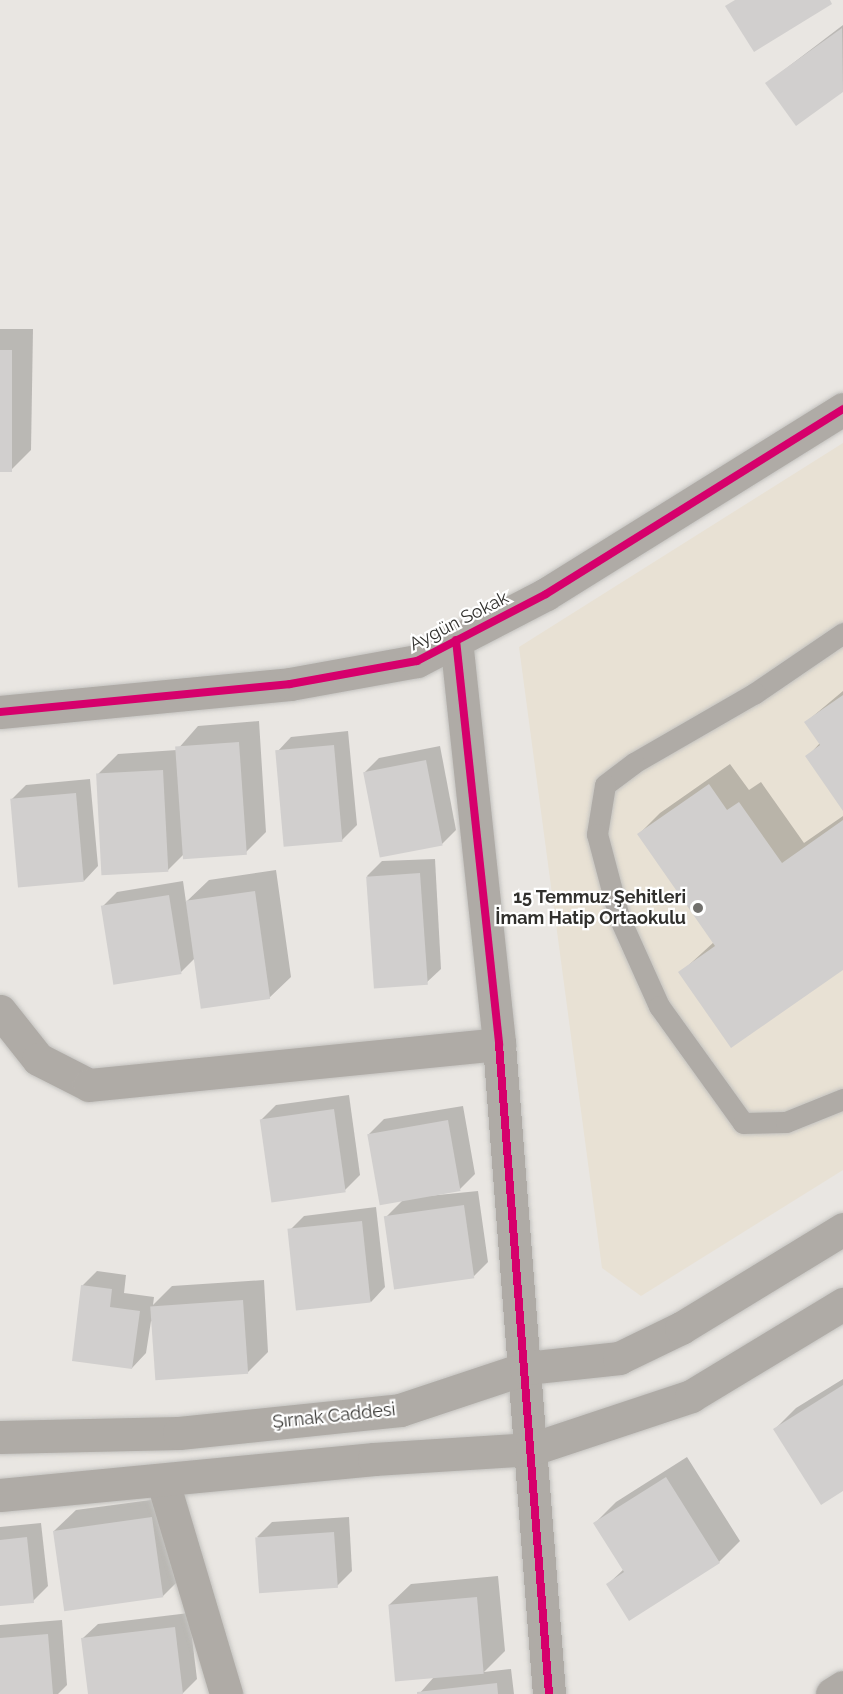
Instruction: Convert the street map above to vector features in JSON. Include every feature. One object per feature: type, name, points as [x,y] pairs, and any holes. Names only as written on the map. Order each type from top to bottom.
[{"type":"street","name":"Aygün Sokak","points":[[0,712],[290,684],[417,661],[546,594],[843,409]]},
{"type":"street","points":[[456,640],[498,1044],[526,1368],[549,1694]]},
{"type":"street","points":[[0,1011],[38,1059],[89,1085],[498,1044]]},
{"type":"street","name":"Şırnak Caddesi","points":[[0,1437],[179,1433],[400,1410],[526,1368],[619,1358],[681,1328],[843,1229]]},
{"type":"street","points":[[0,1495],[163,1482],[374,1459],[532,1449],[691,1396],[843,1304]]},
{"type":"street","points":[[163,1482],[226,1694]]},
{"type":"street","points":[[832,1694],[843,1687]]},
{"type":"lane","points":[[843,633],[755,693],[634,763],[605,785],[597,834],[619,917],[659,1006],[743,1123],[786,1122],[843,1099]]},
{"type":"shaded area","name":"15 Temmuz Şehitleri İmam Hatip Ortaokulu","points":[[843,443],[843,1170],[641,1296],[602,1268],[519,647]]},
{"type":"building","points":[[735,0],[830,0],[832,4],[754,52],[725,6]]},
{"type":"building","points":[[842,28],[843,92],[796,126],[765,83]]},
{"type":"building","points":[[0,350],[12,350],[12,472],[0,472]]},
{"type":"building","points":[[843,695],[843,811],[805,756],[820,745],[804,722]]},
{"type":"building","points":[[239,742],[247,855],[183,859],[175,746]]},
{"type":"building","points":[[334,745],[342,842],[284,847],[275,750]]},
{"type":"building","points":[[426,760],[443,845],[380,858],[363,772]]},
{"type":"building","points":[[163,770],[168,872],[101,875],[96,774]]},
{"type":"building","points":[[709,784],[727,810],[739,802],[782,863],[843,820],[843,970],[731,1048],[678,972],[715,946],[637,834]]},
{"type":"building","points":[[76,793],[84,882],[18,887],[10,799]]},
{"type":"building","points":[[420,873],[428,985],[374,988],[366,877]]},
{"type":"building","points":[[255,891],[270,999],[201,1009],[186,901]]},
{"type":"building","points":[[169,895],[182,974],[113,985],[101,906]]},
{"type":"building","points":[[334,1109],[346,1192],[271,1203],[260,1119]]},
{"type":"building","points":[[448,1120],[461,1191],[380,1205],[367,1134]]},
{"type":"building","points":[[464,1205],[474,1278],[394,1290],[384,1216]]},
{"type":"building","points":[[362,1221],[371,1303],[296,1310],[287,1229]]},
{"type":"building","points":[[81,1285],[112,1289],[110,1307],[140,1311],[132,1369],[72,1361]]},
{"type":"building","points":[[243,1300],[248,1374],[155,1380],[150,1306]]},
{"type":"building","points":[[843,1385],[843,1491],[821,1505],[773,1429]]},
{"type":"building","points":[[666,1477],[720,1563],[629,1621],[606,1584],[624,1572],[593,1523]]},
{"type":"building","points":[[152,1517],[163,1597],[64,1611],[53,1531]]},
{"type":"building","points":[[334,1532],[338,1588],[259,1593],[255,1538]]},
{"type":"building","points":[[27,1537],[34,1603],[0,1606],[0,1540]]},
{"type":"building","points":[[477,1597],[484,1674],[395,1681],[388,1605]]},
{"type":"building","points":[[175,1627],[183,1694],[88,1694],[81,1638]]},
{"type":"building","points":[[48,1634],[53,1694],[0,1694],[0,1638]]},
{"type":"building","points":[[497,1683],[498,1694],[417,1694],[417,1692]]},
{"type":"cycle path","points":[[0,712],[290,684],[417,661],[546,594],[843,409]]},
{"type":"cycle path","points":[[456,640],[499,1044],[549,1694]]},
{"type":"place","name":"15 Temmuz Şehitleri İmam Hatip Ortaokulu","points":[[698,908]]}]
